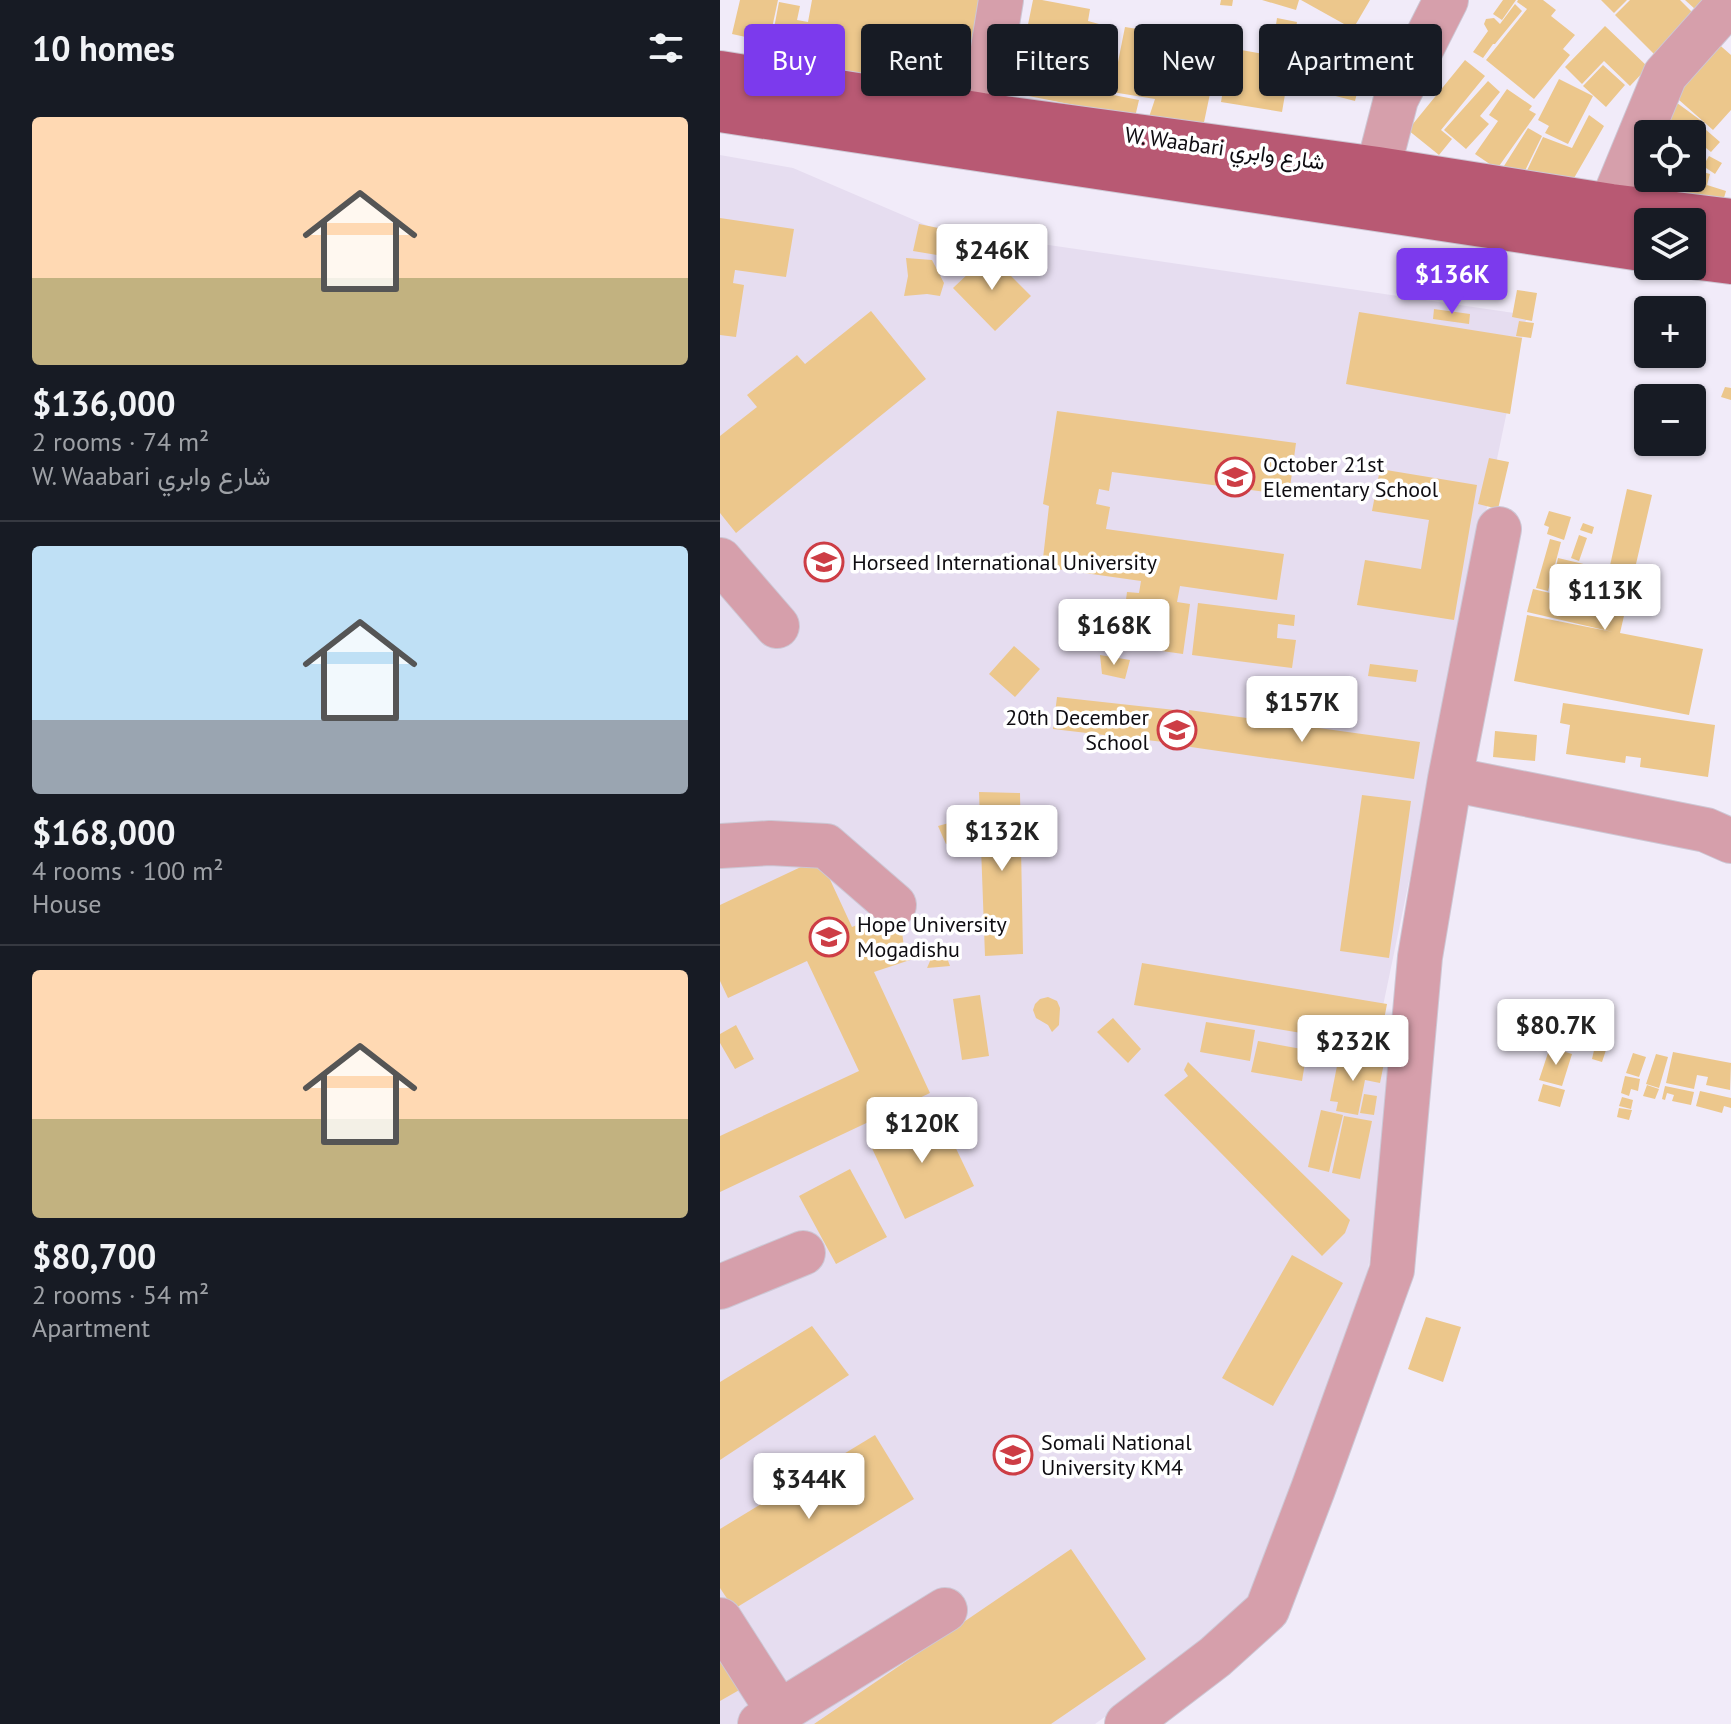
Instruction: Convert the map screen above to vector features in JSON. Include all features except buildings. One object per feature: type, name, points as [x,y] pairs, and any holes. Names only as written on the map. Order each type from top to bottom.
[{"type":"main road","name":"W. Waabari شارع وابري","points":[[720,73],[982,115],[1731,221]]},
{"type":"main road","name":"W. Waabari شارع وابري","points":[[720,110],[1634,248]]},
{"type":"main road","points":[[1706,259],[1731,262]]},
{"type":"street","points":[[982,115],[1001,0]]},
{"type":"street","points":[[1378,169],[1396,99],[1446,0]]},
{"type":"street","points":[[1611,206],[1665,75],[1731,1]]},
{"type":"street","points":[[1127,1724],[1215,1657],[1267,1610],[1392,1270],[1420,957],[1450,779],[1499,529]]},
{"type":"street","points":[[720,560],[777,626]]},
{"type":"street","points":[[1450,779],[1706,830],[1731,841]]},
{"type":"street","points":[[720,846],[770,843],[826,846],[894,905]]},
{"type":"street","points":[[720,1287],[803,1253]]},
{"type":"street","points":[[720,1620],[769,1718],[945,1610]]},
{"type":"shaded area","points":[[720,155],[793,168],[933,228],[1527,315],[1378,1030],[1402,1043],[1364,1296],[1249,1613],[1095,1724],[720,1724]]},
{"type":"place","name":"October 21st Elementary School","points":[[1235,477]]},
{"type":"place","name":"Horseed International University","points":[[824,562]]},
{"type":"place","name":"20th December School","points":[[1177,730]]},
{"type":"place","name":"Hope University Mogadishu","points":[[829,937]]},
{"type":"place","name":"Somali National University KM4","points":[[1013,1455]]}]
